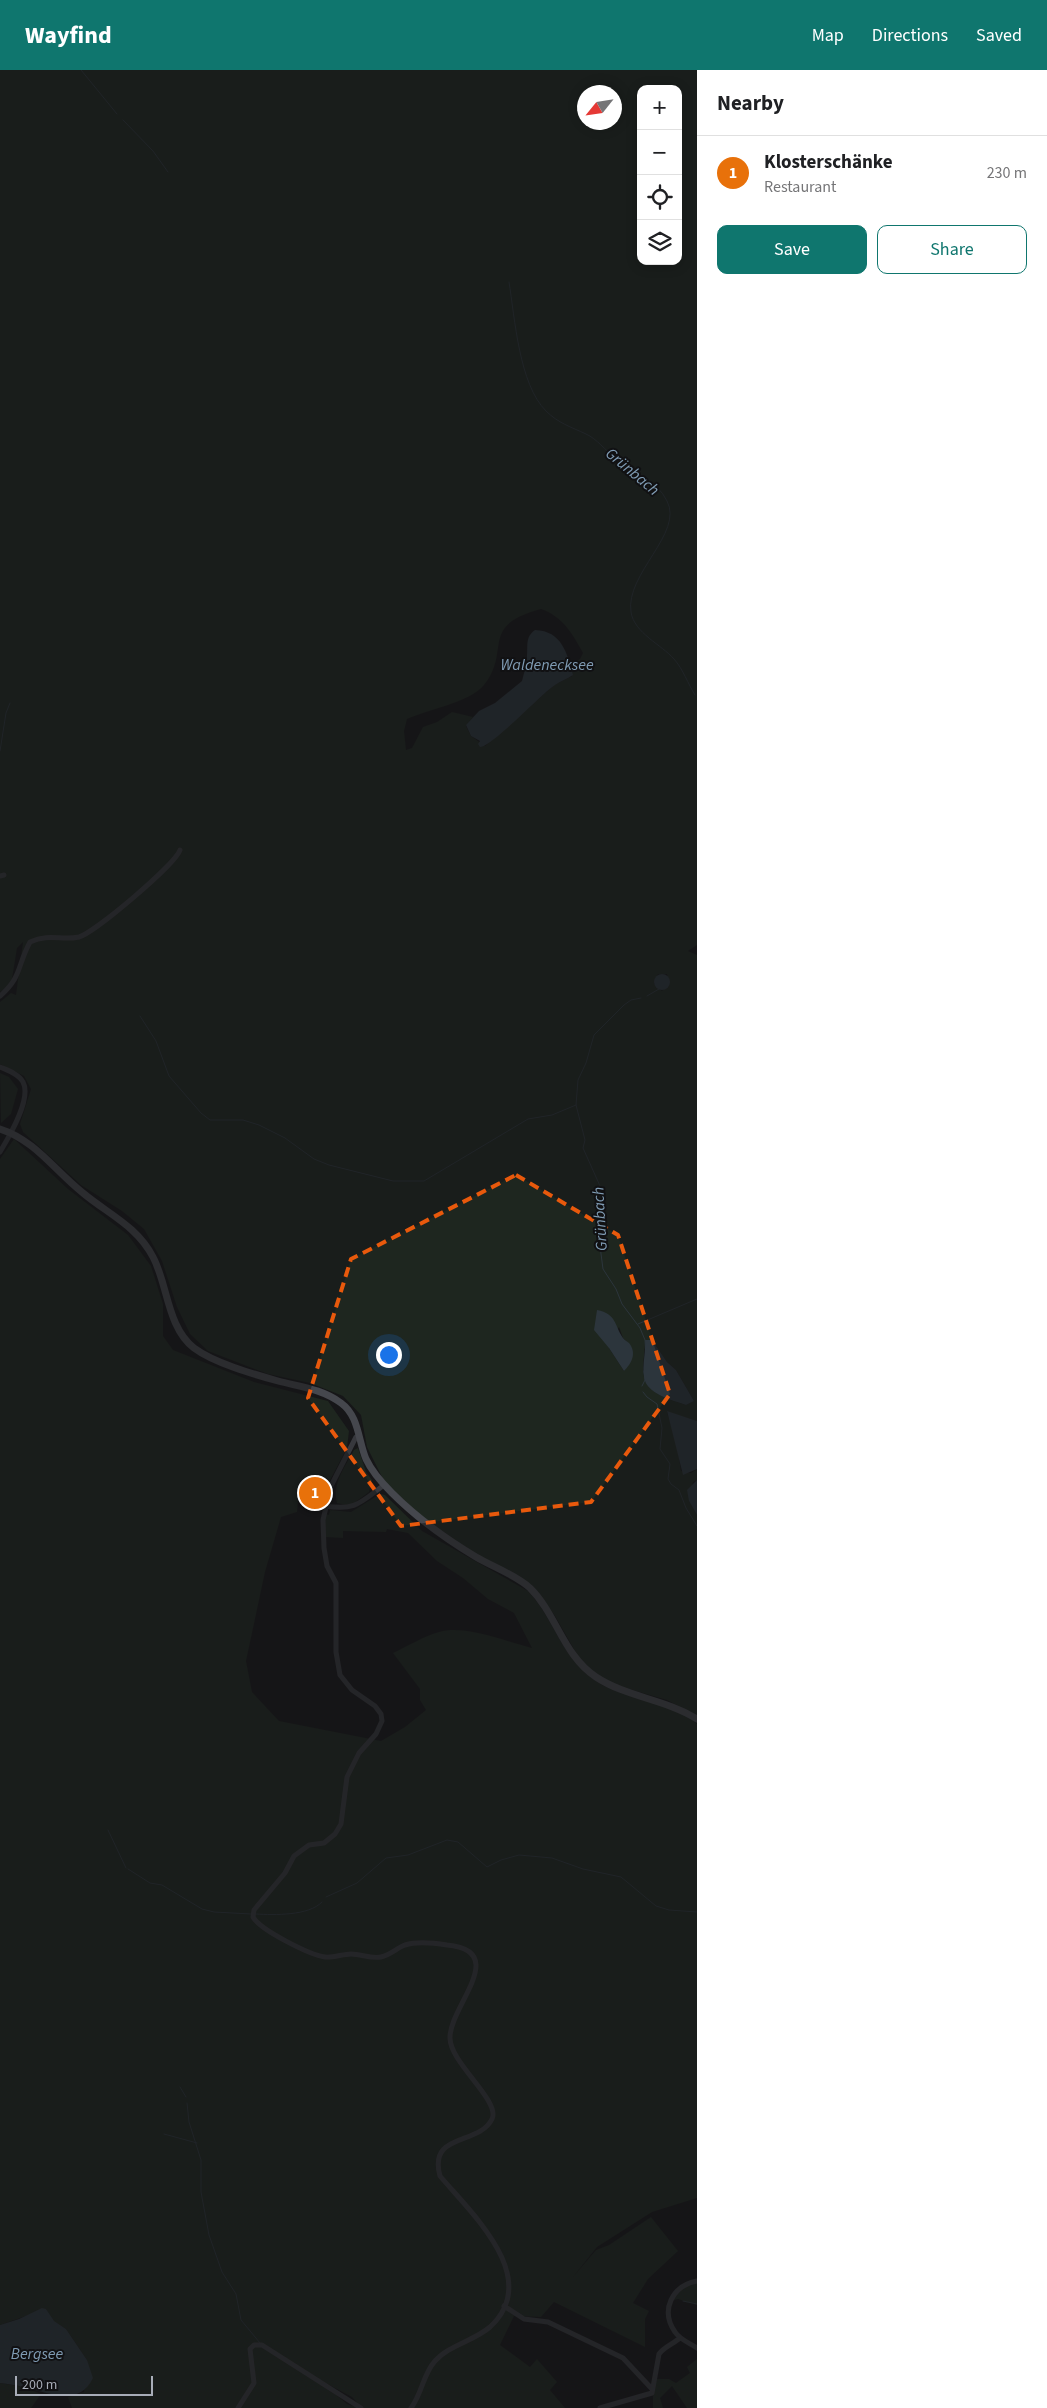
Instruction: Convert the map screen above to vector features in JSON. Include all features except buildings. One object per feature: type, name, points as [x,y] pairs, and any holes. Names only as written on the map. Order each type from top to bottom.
[{"type":"main road","points":[[0,1129],[11,1132],[28,1142],[85,1195],[134,1230],[153,1255],[162,1277],[175,1321],[181,1334],[194,1348],[206,1355],[244,1370],[279,1381],[322,1391],[346,1407],[355,1421],[369,1464],[384,1485],[442,1535],[529,1587],[543,1603],[576,1660],[593,1675],[612,1687],[673,1706],[697,1719]]},
{"type":"street","points":[[0,996],[14,984],[23,956],[30,942],[49,936],[78,937],[96,928],[150,883],[179,854],[180,850]]},
{"type":"street","points":[[0,1067],[14,1073],[23,1082],[25,1096],[11,1132],[0,1152]]},
{"type":"street","points":[[359,1435],[356,1437],[330,1486],[323,1520],[324,1548],[327,1566],[336,1583],[336,1652],[340,1675],[352,1690],[375,1706],[381,1714],[382,1722],[376,1734],[359,1753],[347,1777],[341,1824],[335,1834],[324,1842],[310,1845],[294,1856],[285,1873],[254,1910],[253,1917],[264,1930],[325,1957],[353,1954],[372,1958],[382,1957],[406,1945],[416,1943],[458,1946],[473,1954],[475,1963],[472,1986],[454,2021],[450,2038],[461,2066],[493,2109],[493,2119],[485,2128],[444,2148],[437,2158],[437,2165],[440,2176],[490,2235],[502,2254],[509,2279],[504,2306],[491,2326],[435,2361],[411,2408]]},
{"type":"street","points":[[325,1506],[342,1509],[352,1508],[384,1485]]},
{"type":"street","points":[[697,2282],[690,2283],[676,2290],[671,2299],[671,2324],[680,2338],[697,2348]]},
{"type":"street","points":[[504,2306],[524,2318],[548,2322],[623,2358],[652,2389]]},
{"type":"street","points":[[600,2408],[652,2393],[659,2354],[662,2349],[673,2345],[680,2338]]},
{"type":"street","points":[[238,2408],[254,2383],[250,2349],[254,2345],[263,2346],[361,2408]]},
{"type":"highlighted area","points":[[516,1175],[618,1235],[670,1394],[591,1502],[401,1526],[308,1398],[351,1259]]},
{"type":"shaded area","points":[[0,70],[697,70],[697,945],[688,951],[697,955],[697,1421],[667,1412],[677,1444],[681,1471],[691,1473],[697,1469],[697,1480],[693,1482],[689,1501],[697,1515],[697,1716],[667,1700],[615,1685],[595,1673],[579,1658],[555,1616],[532,1585],[477,1555],[421,1516],[384,1481],[367,1447],[361,1415],[343,1396],[310,1383],[268,1374],[208,1351],[190,1334],[177,1307],[162,1261],[144,1229],[122,1211],[81,1185],[23,1132],[20,1124],[31,1089],[24,1076],[0,1064],[0,1002],[11,993],[16,995],[23,942],[17,948],[11,985],[0,992]],"holes":[[[541,609],[555,616],[566,626],[583,653],[580,659],[570,665],[572,676],[554,685],[485,746],[471,736],[466,726],[473,717],[452,712],[437,722],[423,727],[412,748],[406,750],[404,731],[407,719],[459,701],[484,685],[496,661],[499,640],[503,631],[509,623]],[[658,974],[667,974],[669,984],[662,991],[654,984]],[[619,1327],[623,1338],[629,1344],[624,1371],[609,1348]],[[652,1340],[667,1362],[676,1370],[694,1401],[686,1405],[661,1396],[650,1388],[646,1383],[643,1373],[645,1341]]]},
{"type":"shaded area","points":[[0,1073],[9,1077],[18,1089],[11,1114],[1,1123]]},
{"type":"shaded area","points":[[14,1139],[68,1189],[128,1235],[151,1266],[163,1304],[163,1336],[173,1350],[254,1382],[328,1401],[349,1431],[347,1448],[329,1482],[312,1479],[299,1492],[297,1512],[281,1517],[265,1572],[246,1661],[252,1692],[279,1721],[381,1741],[405,1727],[426,1710],[420,1700],[420,1689],[393,1653],[428,1636],[449,1630],[473,1632],[532,1648],[514,1613],[488,1599],[463,1578],[437,1561],[408,1533],[387,1529],[386,1532],[343,1531],[343,1538],[325,1537],[325,1514],[329,1515],[330,1510],[351,1512],[380,1494],[385,1495],[422,1531],[528,1591],[546,1615],[576,1663],[599,1683],[611,1689],[676,1709],[697,1724],[697,2198],[652,2212],[597,2247],[573,2277],[596,2250],[609,2245],[651,2217],[678,2251],[648,2279],[633,2303],[649,2311],[645,2319],[645,2347],[554,2302],[541,2317],[514,2316],[500,2345],[530,2367],[537,2359],[557,2382],[550,2390],[565,2408],[362,2408],[352,2397],[316,2378],[347,2404],[359,2408],[72,2408],[68,2397],[84,2392],[87,2360],[66,2329],[53,2321],[46,2309],[0,2325],[0,1159]]},
{"type":"shaded area","points":[[358,1448],[366,1472],[372,1480],[369,1492],[350,1506],[337,1503],[336,1489],[340,1475],[354,1450]]},
{"type":"shaded area","points":[[697,2281],[697,2305],[678,2299],[674,2300],[676,2290]]},
{"type":"shaded area","points":[[697,2359],[697,2408],[687,2408],[672,2386],[660,2398],[663,2408],[653,2408],[653,2393],[657,2379],[669,2379],[676,2383],[690,2373],[687,2367]]},
{"type":"shaded area","points":[[0,2383],[24,2387],[41,2394],[31,2408],[0,2408]]},
{"type":"water","name":"Waldenecksee","points":[[535,630],[544,631],[557,639],[565,651],[573,675],[548,690],[505,730],[486,745],[480,747],[478,744],[480,741],[471,736],[466,725],[479,711],[495,703],[522,681],[528,639]]},
{"type":"water","points":[[659,974],[665,974],[670,979],[668,988],[659,990],[654,985],[654,979]]},
{"type":"water","points":[[597,1310],[612,1317],[623,1339],[629,1343],[633,1350],[629,1365],[624,1371],[594,1330]]},
{"type":"water","points":[[645,1340],[652,1340],[667,1362],[676,1370],[694,1401],[686,1405],[660,1396],[649,1388],[644,1377]]},
{"type":"water","points":[[667,1411],[697,1421],[697,1469],[683,1475]]},
{"type":"water","points":[[697,1480],[697,1515],[689,1501],[687,1490]]},
{"type":"water","name":"Bergsee","points":[[42,2308],[46,2309],[54,2321],[66,2329],[87,2360],[93,2378],[80,2393],[62,2396],[0,2383],[0,2325],[19,2319]]},
{"type":"waterway","points":[[81,70],[117,114]]},
{"type":"waterway","points":[[123,120],[153,151],[168,172]]},
{"type":"waterway","name":"Grünbach","points":[[509,282],[516,332],[524,368],[537,399],[555,419],[590,436],[615,458],[651,482],[667,501],[670,513],[668,526],[636,583],[631,612],[637,626],[677,663],[695,695]]},
{"type":"waterway","points":[[0,751],[6,713],[10,703]]},
{"type":"waterway","name":"Grünbach","points":[[647,996],[659,989]]},
{"type":"waterway","name":"Grünbach","points":[[641,998],[631,1000],[624,1005],[594,1035],[586,1063],[578,1080],[576,1105],[585,1140],[583,1148],[600,1186],[601,1207],[597,1212],[597,1223],[603,1269],[616,1289],[622,1304],[640,1328],[645,1340],[646,1360]]},
{"type":"waterway","points":[[140,1016],[156,1041],[169,1076],[201,1113],[210,1120],[243,1120],[259,1125],[285,1138],[314,1159],[329,1165],[393,1181],[424,1181],[528,1119],[552,1115],[576,1105]]},
{"type":"waterway","points":[[638,1324],[697,1299]]},
{"type":"waterway","name":"Grünbach","points":[[642,1386],[645,1380],[644,1371]]},
{"type":"waterway","name":"Grünbach","points":[[643,1392],[657,1404],[662,1428],[660,1449],[670,1464],[668,1479],[679,1490],[686,1508],[697,1526]]},
{"type":"waterway","points":[[108,1830],[126,1868]]},
{"type":"waterway","points":[[326,1897],[357,1883],[386,1858],[408,1855],[447,1840],[458,1842],[487,1867],[501,1860],[519,1855],[552,1858],[583,1869],[621,1877],[656,1906],[669,1910],[697,1912]]},
{"type":"waterway","points":[[128,1869],[150,1883],[162,1885],[202,1909],[214,1912],[251,1914]]},
{"type":"waterway","points":[[256,1914],[300,1912],[316,1907],[322,1902]]},
{"type":"waterway","points":[[180,2087],[186,2097]]},
{"type":"waterway","points":[[187,2103],[189,2122],[201,2160],[201,2192],[209,2235],[222,2272],[236,2294],[241,2320],[260,2343]]},
{"type":"waterway","points":[[164,2134],[197,2143]]},
{"type":"waterway","points":[[683,2301],[697,2304]]},
{"type":"place","name":"Klosterschänke","points":[[315,1493]]}]
